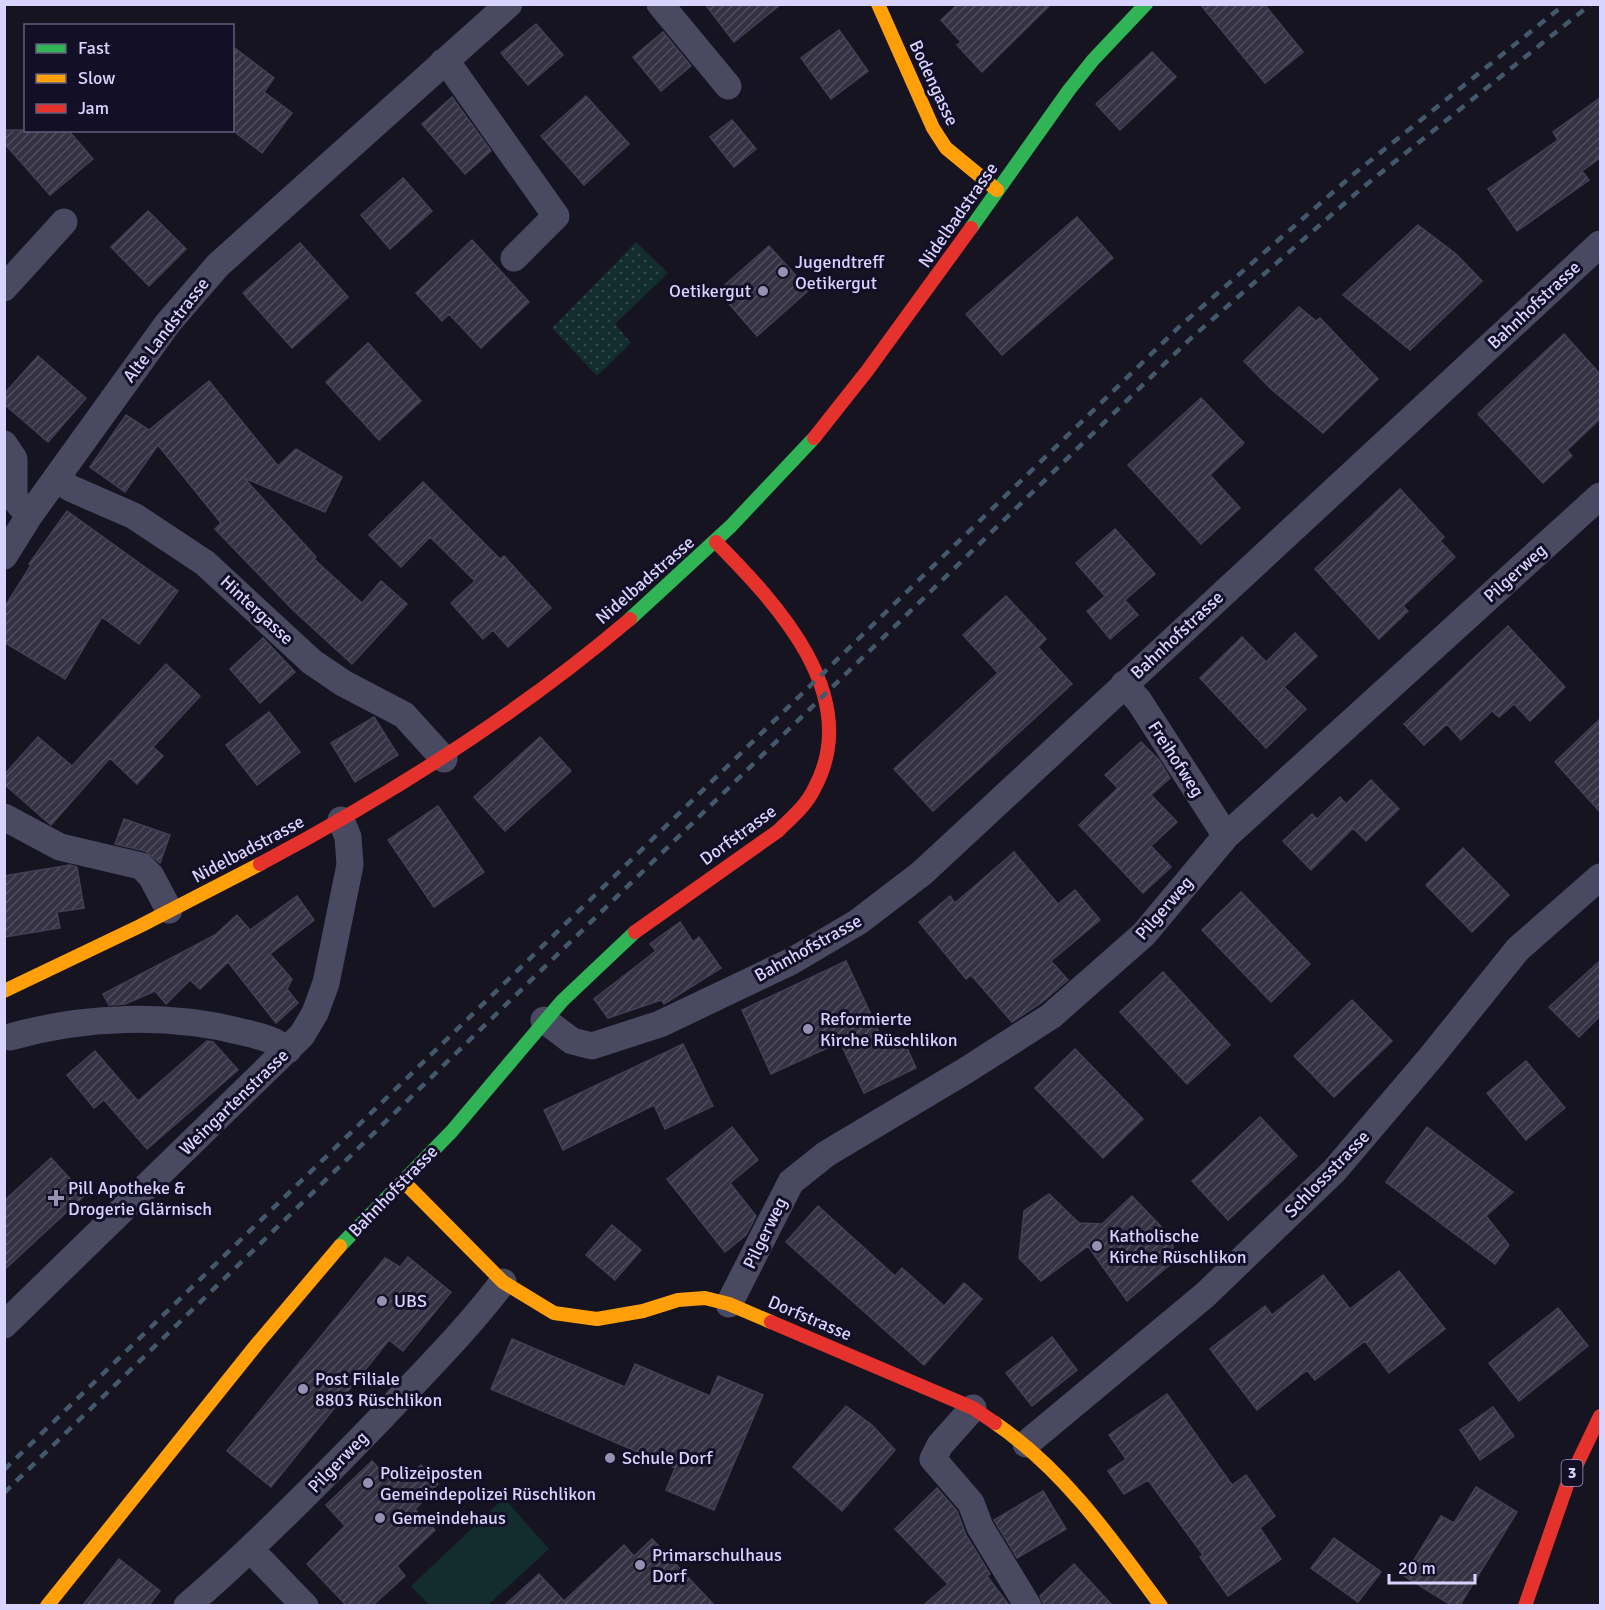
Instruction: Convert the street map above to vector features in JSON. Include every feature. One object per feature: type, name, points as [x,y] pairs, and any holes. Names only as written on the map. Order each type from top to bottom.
[{"type":"street","name":"Alte Landstrasse","points":[[4,556],[29,516],[58,479],[168,322],[218,265],[508,4]]},
{"type":"street","points":[[660,4],[728,86]]},
{"type":"street","name":"Bodengasse","points":[[878,4],[933,128],[946,148],[997,190]]},
{"type":"street","name":"Nidelbadstrasse","points":[[4,991],[70,961],[341,820],[444,759],[543,690],[639,612],[716,542],[789,466],[825,424],[882,351],[1081,75],[1146,4]]},
{"type":"street","points":[[443,62],[454,72],[556,216],[514,258]]},
{"type":"street","points":[[4,288],[64,222]]},
{"type":"street","name":"Bahnhofstrasse","points":[[47,1605],[330,1257],[452,1131],[544,1020],[572,1041],[582,1045],[602,1045],[660,1024],[792,961],[858,922],[922,873],[1600,244]]},
{"type":"street","points":[[4,444],[14,459],[14,498],[29,516]]},
{"type":"street","name":"Hintergasse","points":[[58,479],[70,488],[134,516],[205,563],[312,662],[343,683],[404,715],[444,759]]},
{"type":"street","name":"Pilgerweg","points":[[729,1304],[791,1182],[826,1154],[965,1071],[1051,1016],[1144,934],[1226,836],[1600,496]]},
{"type":"street","name":"Dorfstrasse","points":[[544,1020],[604,959],[662,911],[769,838],[790,819],[809,796],[821,775],[827,752],[828,712],[810,661],[800,641],[777,609],[716,542]]},
{"type":"street","name":"Freihofweg","points":[[1124,684],[1139,701],[1226,836]]},
{"type":"street","points":[[4,817],[60,847],[141,866],[151,876],[169,910]]},
{"type":"street","name":"Weingartenstrasse","points":[[4,1325],[302,1035],[315,1013],[328,972],[350,865],[348,837],[341,820]]},
{"type":"street","name":"Schlossstrasse","points":[[1026,1444],[1205,1295],[1334,1171],[1431,1057],[1518,949],[1600,877]]},
{"type":"street","points":[[10,1037],[88,1023],[166,1020],[221,1027],[276,1041],[288,1050]]},
{"type":"street","name":"Dorfstrasse","points":[[403,1181],[503,1281],[554,1313],[597,1319],[687,1299],[705,1298],[729,1304],[973,1408],[1026,1444],[1098,1521],[1161,1605]]},
{"type":"street","name":"Pilgerweg","points":[[187,1605],[251,1550],[473,1322],[503,1281]]},
{"type":"street","points":[[973,1408],[940,1445],[933,1459],[971,1503],[980,1527],[1028,1605]]},
{"type":"street","name":"3","points":[[1525,1605],[1569,1480],[1585,1441],[1600,1416]]},
{"type":"street","points":[[251,1550],[305,1605]]},
{"type":"green space","points":[[636,242],[668,273],[615,324],[631,343],[597,376],[552,328]]},
{"type":"green space","points":[[504,1498],[549,1549],[488,1605],[429,1605],[411,1586]]},
{"type":"building","points":[[705,4],[781,4],[734,42]]},
{"type":"building","points":[[958,4],[1051,4],[982,72],[957,45],[961,42],[941,20]]},
{"type":"building","points":[[1200,4],[1264,4],[1303,52],[1265,83]]},
{"type":"building","points":[[536,24],[563,55],[528,85],[501,53]]},
{"type":"building","points":[[839,30],[868,71],[831,99],[801,58]]},
{"type":"building","points":[[663,32],[691,66],[661,91],[633,57]]},
{"type":"building","points":[[234,48],[274,78],[264,92],[292,113],[262,153],[234,132]]},
{"type":"building","points":[[1152,52],[1176,77],[1120,130],[1096,104]]},
{"type":"building","points":[[586,96],[629,144],[584,185],[541,136]]},
{"type":"building","points":[[452,97],[491,151],[465,174],[422,124]]},
{"type":"building","points":[[1600,98],[1600,158],[1582,171],[1589,180],[1517,231],[1488,189],[1558,140],[1553,132]]},
{"type":"building","points":[[732,120],[756,149],[734,167],[710,137]]},
{"type":"building","points":[[4,130],[70,132],[93,159],[50,195],[4,143]]},
{"type":"building","points":[[403,178],[432,211],[390,249],[361,215]]},
{"type":"building","points":[[148,211],[186,249],[149,286],[111,247]]},
{"type":"building","points":[[1077,217],[1113,258],[1002,355],[966,314]]},
{"type":"building","points":[[1418,225],[1456,254],[1482,281],[1410,350],[1343,295]]},
{"type":"building","points":[[472,240],[529,302],[481,348],[449,314],[442,321],[416,293]]},
{"type":"building","points":[[300,243],[348,297],[292,348],[243,293]]},
{"type":"building","name":"Oetikergut","points":[[769,246],[809,290],[757,336],[718,291]]},
{"type":"building","points":[[1299,307],[1316,321],[1320,318],[1378,379],[1323,433],[1270,388],[1244,361]]},
{"type":"building","points":[[1564,334],[1600,374],[1600,419],[1567,450],[1572,456],[1543,483],[1478,414]]},
{"type":"building","points":[[368,343],[421,401],[379,440],[326,382]]},
{"type":"building","points":[[38,356],[86,398],[48,442],[4,404],[4,394]]},
{"type":"building","points":[[209,381],[278,466],[296,449],[342,477],[325,512],[244,478],[316,557],[314,559],[362,603],[381,581],[407,604],[352,664],[293,610],[215,529],[221,523],[158,445],[125,492],[90,467],[126,415],[149,430]]},
{"type":"building","points":[[1201,398],[1244,443],[1210,475],[1240,508],[1201,544],[1128,465]]},
{"type":"building","points":[[423,482],[500,559],[504,556],[551,608],[508,647],[493,630],[483,639],[451,603],[475,581],[430,537],[401,567],[369,535]]},
{"type":"building","points":[[1400,489],[1444,537],[1440,541],[1455,557],[1403,606],[1408,611],[1379,639],[1315,569]]},
{"type":"building","points":[[67,511],[178,591],[139,644],[102,617],[65,679],[4,642],[4,608],[31,565],[29,564]]},
{"type":"building","points":[[1115,529],[1155,574],[1125,600],[1138,615],[1110,639],[1087,611],[1105,596],[1076,563]]},
{"type":"building","points":[[1006,596],[1046,639],[1038,647],[1072,684],[933,811],[894,769],[998,673],[963,635]]},
{"type":"building","points":[[1508,626],[1565,687],[1530,721],[1514,704],[1499,717],[1492,711],[1461,740],[1447,724],[1424,745],[1404,724]]},
{"type":"building","points":[[1295,633],[1317,656],[1284,687],[1306,709],[1266,748],[1200,678],[1242,637],[1266,662]]},
{"type":"building","points":[[263,638],[295,672],[260,703],[230,669]]},
{"type":"building","points":[[166,664],[200,696],[153,747],[163,756],[137,784],[110,758],[51,825],[4,784],[4,775],[38,737],[72,766]]},
{"type":"building","points":[[269,712],[300,752],[257,785],[226,745]]},
{"type":"building","points":[[374,717],[398,755],[355,782],[331,743]]},
{"type":"building","points":[[1600,719],[1600,812],[1555,762]]},
{"type":"building","points":[[540,737],[571,771],[505,831],[474,797]]},
{"type":"building","points":[[1141,742],[1159,760],[1170,778],[1151,795],[1177,822],[1151,846],[1171,867],[1143,893],[1079,825],[1118,788],[1105,775]]},
{"type":"building","points":[[1371,780],[1399,809],[1366,841],[1353,828],[1311,870],[1283,841],[1312,814],[1317,819],[1340,797],[1346,804]]},
{"type":"building","points":[[438,806],[484,872],[434,907],[388,840]]},
{"type":"building","points":[[124,819],[170,835],[160,863],[145,851],[115,844]]},
{"type":"building","points":[[1463,848],[1509,895],[1472,932],[1426,885]]},
{"type":"building","points":[[1014,852],[1058,904],[1075,890],[1100,920],[1051,961],[1068,980],[1041,1003],[1012,1022],[971,975],[966,979],[919,922],[950,896],[955,903]]},
{"type":"building","points":[[70,865],[77,867],[84,908],[57,912],[60,928],[4,937],[4,876]]},
{"type":"building","points":[[1241,892],[1310,964],[1271,1002],[1202,930]]},
{"type":"building","points":[[297,896],[314,920],[270,954],[292,979],[287,989],[298,1003],[276,1023],[228,962],[200,989],[190,980],[166,1004],[155,991],[125,1004],[109,1005],[103,994],[215,935],[237,915],[250,930]]},
{"type":"building","points":[[680,922],[693,942],[699,937],[721,968],[664,1004],[661,1000],[608,1018],[594,999],[656,951],[650,944]]},
{"type":"building","name":"Reformierte Kirche Rüschlikon","points":[[846,961],[886,1047],[903,1039],[916,1068],[864,1093],[840,1042],[771,1074],[742,1010]]},
{"type":"building","points":[[1600,961],[1600,1016],[1579,1037],[1549,1007]]},
{"type":"building","points":[[1163,972],[1230,1045],[1187,1084],[1120,1012]]},
{"type":"building","points":[[1352,1000],[1392,1041],[1334,1097],[1294,1056]]},
{"type":"building","points":[[207,1041],[213,1042],[238,1070],[147,1149],[104,1100],[94,1108],[67,1075],[95,1051],[138,1101]]},
{"type":"building","points":[[683,1044],[713,1106],[665,1129],[654,1105],[563,1150],[544,1110]]},
{"type":"building","points":[[1075,1049],[1143,1119],[1103,1158],[1035,1088]]},
{"type":"building","points":[[1526,1061],[1565,1108],[1526,1140],[1487,1093]]},
{"type":"building","points":[[1260,1117],[1297,1156],[1228,1220],[1192,1181]]},
{"type":"building","points":[[732,1127],[758,1160],[730,1183],[756,1216],[746,1235],[725,1252],[667,1179]]},
{"type":"building","points":[[1427,1127],[1513,1192],[1486,1216],[1509,1245],[1495,1264],[1386,1182]]},
{"type":"building","points":[[51,1158],[85,1195],[4,1270],[4,1201]]},
{"type":"building","name":"Katholische Kirche Rüschlikon","points":[[1049,1194],[1079,1223],[1102,1224],[1132,1196],[1173,1239],[1173,1262],[1127,1301],[1088,1246],[1041,1281],[1019,1258],[1024,1211]]},
{"type":"building","points":[[818,1206],[895,1276],[902,1268],[944,1306],[964,1283],[982,1299],[924,1365],[786,1242]]},
{"type":"building","points":[[612,1225],[641,1250],[615,1280],[586,1255]]},
{"type":"building","points":[[408,1257],[451,1292],[403,1351],[389,1340],[271,1487],[227,1451],[385,1258],[400,1267]]},
{"type":"building","points":[[1399,1271],[1445,1329],[1389,1373],[1365,1341],[1315,1380],[1307,1370],[1257,1410],[1210,1349],[1265,1306],[1272,1315],[1323,1275],[1350,1309]]},
{"type":"building","points":[[1558,1308],[1588,1346],[1519,1401],[1489,1363]]},
{"type":"building","points":[[1052,1337],[1077,1370],[1032,1406],[1006,1373]]},
{"type":"building","points":[[512,1339],[625,1387],[635,1364],[710,1396],[718,1376],[763,1395],[714,1510],[666,1490],[675,1468],[491,1389]]},
{"type":"building","points":[[1167,1394],[1232,1485],[1246,1475],[1275,1516],[1260,1528],[1281,1559],[1228,1596],[1200,1557],[1203,1555],[1148,1480],[1124,1494],[1108,1471],[1126,1459],[1109,1435]]},
{"type":"building","points":[[846,1406],[872,1425],[895,1450],[842,1511],[793,1467]]},
{"type":"building","points":[[1493,1407],[1514,1436],[1480,1460],[1460,1430]]},
{"type":"building","name":"Gemeindehaus","points":[[372,1461],[391,1482],[397,1476],[403,1482],[421,1465],[438,1484],[420,1500],[422,1502],[415,1509],[435,1530],[397,1566],[405,1576],[373,1605],[346,1605],[307,1564],[345,1526],[326,1505]]},
{"type":"building","points":[[1476,1487],[1517,1512],[1460,1605],[1451,1605],[1404,1576],[1441,1516],[1454,1523]]},
{"type":"building","points":[[937,1488],[957,1511],[966,1535],[990,1574],[987,1576],[1009,1605],[924,1605],[948,1584],[895,1529]]},
{"type":"building","points":[[1043,1491],[1066,1529],[1017,1558],[994,1520]]},
{"type":"building","points":[[1334,1538],[1381,1572],[1358,1602],[1311,1568]]},
{"type":"building","name":"Primarschulhaus Dorf","points":[[652,1539],[714,1605],[505,1605],[539,1574],[564,1601],[624,1545],[634,1556]]},
{"type":"building","points":[[119,1559],[160,1591],[149,1605],[83,1605]]},
{"type":"building","points":[[1074,1564],[1112,1605],[1044,1605],[1040,1596]]},
{"type":"railway","points":[[4,1470],[1179,327],[1355,173],[1565,4]]},
{"type":"railway","points":[[4,1493],[1190,339],[1362,188],[1591,4]]},
{"type":"traffic: fast","points":[[971,228],[1069,90],[1093,60],[1146,4]]},
{"type":"traffic: fast","points":[[630,619],[731,526],[814,438]]},
{"type":"traffic: fast","points":[[340,1246],[452,1131],[562,1001],[635,932]]},
{"type":"traffic: slow","points":[[878,4],[933,128],[946,148],[997,190]]},
{"type":"traffic: slow","points":[[4,991],[140,926],[260,864]]},
{"type":"traffic: slow","points":[[403,1181],[503,1282],[554,1313],[597,1319],[643,1311],[678,1300],[705,1298],[729,1304],[771,1322]]},
{"type":"traffic: slow","points":[[47,1606],[257,1344],[340,1246]]},
{"type":"traffic: slow","points":[[995,1423],[1043,1462],[1086,1507],[1161,1606]]},
{"type":"traffic: jam","points":[[814,438],[867,371],[971,228]]},
{"type":"traffic: jam","points":[[635,932],[778,831],[798,812],[811,795],[827,754],[829,720],[821,686],[807,654],[787,622],[764,593],[716,542]]},
{"type":"traffic: jam","points":[[260,864],[357,810],[452,752],[543,688],[630,619]]},
{"type":"traffic: jam","points":[[771,1322],[973,1408],[995,1423]]},
{"type":"traffic: jam","points":[[1525,1606],[1567,1485],[1600,1416]]},
{"type":"place","name":"Jugendtreff Oetikergut","points":[[783,272]]},
{"type":"place","name":"Oetikergut","points":[[763,291]]},
{"type":"place","name":"Reformierte Kirche Rüschlikon","points":[[808,1029]]},
{"type":"place","name":"Pill Apotheke & Drogerie Glärnisch","points":[[56,1198]]},
{"type":"place","name":"Katholische Kirche Rüschlikon","points":[[1097,1246]]},
{"type":"place","name":"UBS","points":[[382,1301]]},
{"type":"place","name":"Post Filiale 8803 Rüschlikon","points":[[303,1389]]},
{"type":"place","name":"Schule Dorf","points":[[610,1458]]},
{"type":"place","name":"Polizeiposten Gemeindepolizei Rüschlikon","points":[[368,1483]]},
{"type":"place","name":"Gemeindehaus","points":[[380,1518]]},
{"type":"place","name":"Primarschulhaus Dorf","points":[[640,1565]]}]
